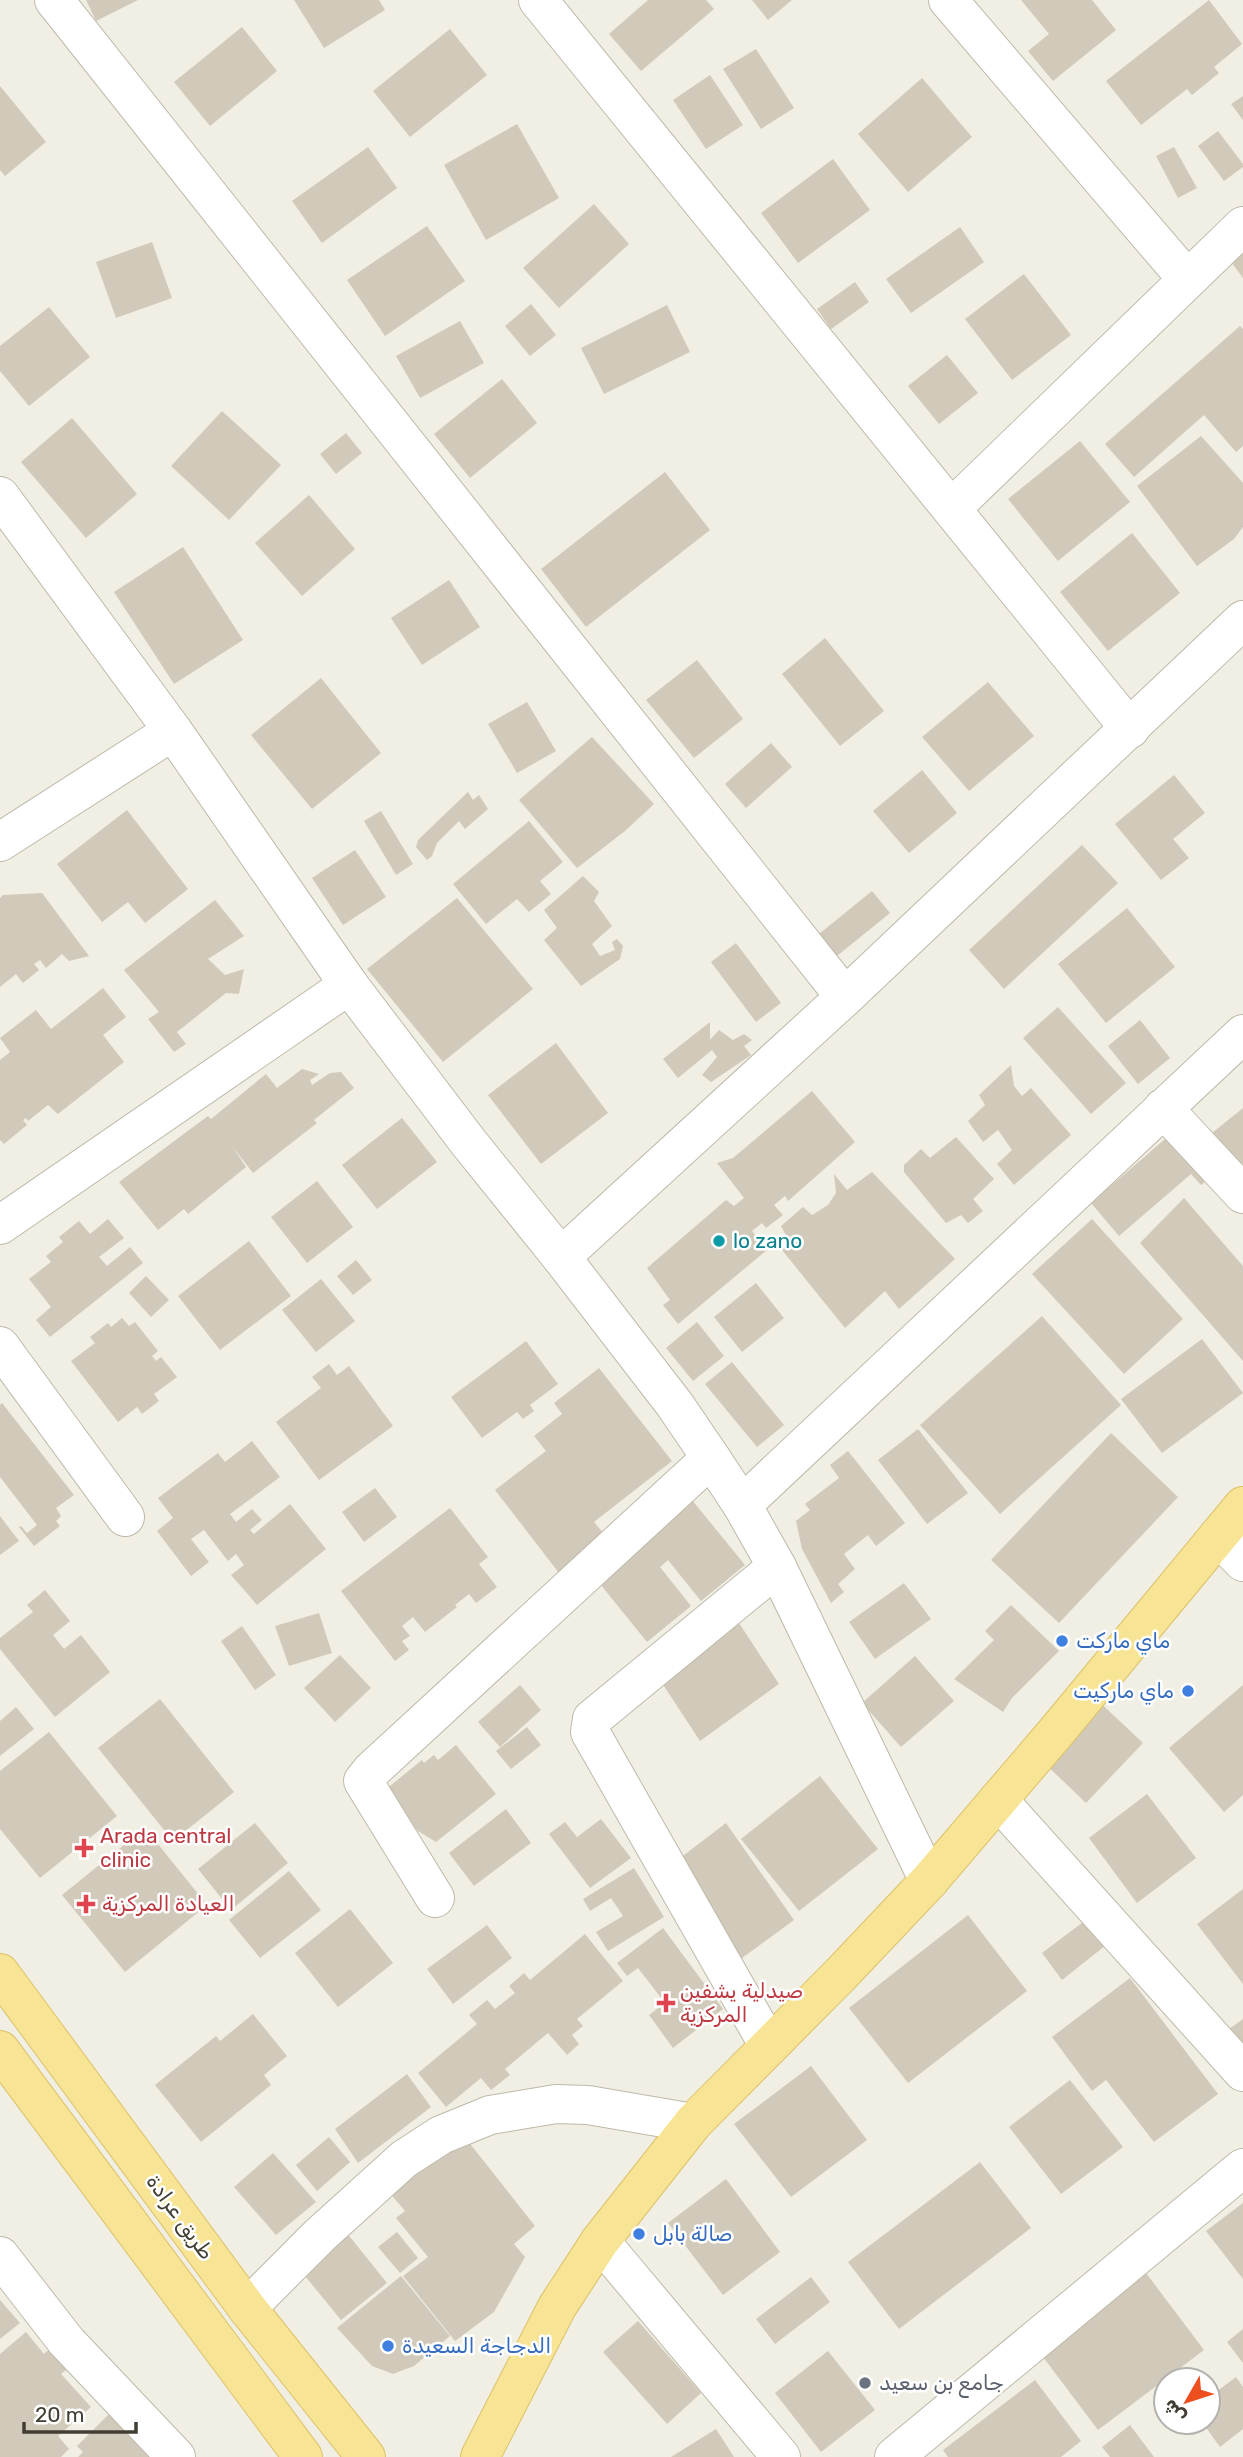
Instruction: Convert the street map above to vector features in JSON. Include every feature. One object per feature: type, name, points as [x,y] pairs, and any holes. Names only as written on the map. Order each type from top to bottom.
[{"type":"main road","points":[[480,2457],[558,2307],[600,2241],[693,2123],[929,1881],[998,1800],[1231,1549],[1243,1506]]},
{"type":"main road","name":"طريق عرادة","points":[[0,1973],[247,2308],[366,2457]]},
{"type":"main road","points":[[0,2050],[303,2457]]},
{"type":"street","points":[[54,0],[845,997]]},
{"type":"street","points":[[538,0],[1130,729]]},
{"type":"street","points":[[948,0],[1187,279]]},
{"type":"street","points":[[952,508],[1243,226]]},
{"type":"street","points":[[0,495],[173,731],[349,985],[675,1405],[711,1458],[777,1567],[929,1881]]},
{"type":"street","points":[[561,1257],[845,997],[1243,620]]},
{"type":"street","points":[[0,842],[173,731]]},
{"type":"street","points":[[0,1224],[349,985]]},
{"type":"street","points":[[742,1506],[1243,1034]]},
{"type":"street","points":[[1163,1108],[1243,1194]]},
{"type":"street","points":[[0,1346],[125,1517]]},
{"type":"street","points":[[435,1898],[363,1781],[371,1770],[711,1458]]},
{"type":"street","points":[[769,2046],[590,1732],[592,1719],[777,1567]]},
{"type":"street","points":[[998,1800],[1243,2072]]},
{"type":"street","points":[[247,2308],[320,2235],[404,2159],[454,2130],[490,2115],[556,2104],[588,2105],[693,2123]]},
{"type":"street","points":[[894,2457],[1243,2168]]},
{"type":"street","points":[[600,2241],[781,2457]]},
{"type":"street","points":[[4,2270],[66,2341],[176,2457]]},
{"type":"building","points":[[86,0],[138,0],[96,21]]},
{"type":"building","points":[[294,0],[379,0],[385,10],[324,48]]},
{"type":"building","points":[[648,0],[706,0],[714,9],[641,71],[609,34]]},
{"type":"building","points":[[752,0],[792,0],[768,20]]},
{"type":"building","points":[[1021,0],[1092,0],[1116,30],[1053,81],[1028,51],[1049,34]]},
{"type":"building","points":[[1209,0],[1242,44],[1214,67],[1219,73],[1192,95],[1187,89],[1141,125],[1106,81]]},
{"type":"building","points":[[242,27],[277,71],[210,126],[174,82]]},
{"type":"building","points":[[450,29],[487,75],[410,137],[373,91]]},
{"type":"building","points":[[756,49],[794,108],[761,129],[723,69]]},
{"type":"building","points":[[710,75],[743,125],[706,149],[673,100]]},
{"type":"building","points":[[922,78],[972,137],[908,192],[858,134]]},
{"type":"building","points":[[0,86],[46,142],[5,176],[0,170]]},
{"type":"building","points":[[1243,96],[1243,120],[1231,104]]},
{"type":"building","points":[[517,124],[559,198],[486,240],[444,165]]},
{"type":"building","points":[[1218,131],[1243,164],[1243,167],[1224,181],[1198,146]]},
{"type":"building","points":[[368,147],[397,188],[322,243],[292,201]]},
{"type":"building","points":[[1174,147],[1197,188],[1178,198],[1156,156]]},
{"type":"building","points":[[833,159],[870,210],[798,263],[761,213]]},
{"type":"building","points":[[594,204],[629,244],[559,308],[523,268]]},
{"type":"building","points":[[427,226],[465,281],[385,336],[347,280]]},
{"type":"building","points":[[960,227],[984,262],[911,313],[886,279]]},
{"type":"building","points":[[152,242],[172,298],[116,318],[96,262]]},
{"type":"building","points":[[1243,249],[1243,278],[1229,259]]},
{"type":"building","points":[[1024,274],[1071,335],[1012,380],[965,319]]},
{"type":"building","points":[[855,282],[869,302],[831,329],[817,309]]},
{"type":"building","points":[[531,304],[556,335],[530,356],[505,326]]},
{"type":"building","points":[[667,305],[690,352],[604,394],[581,348]]},
{"type":"building","points":[[49,307],[90,357],[29,406],[0,371],[0,346]]},
{"type":"building","points":[[460,321],[484,363],[420,398],[396,356]]},
{"type":"building","points":[[1240,326],[1243,329],[1243,446],[1236,452],[1204,415],[1134,477],[1105,444]]},
{"type":"building","points":[[947,355],[978,393],[939,424],[908,386]]},
{"type":"building","points":[[502,379],[537,423],[470,478],[434,434]]},
{"type":"building","points":[[222,411],[281,465],[229,520],[171,466]]},
{"type":"building","points":[[72,418],[137,494],[86,538],[21,462]]},
{"type":"building","points":[[346,433],[362,453],[336,474],[320,454]]},
{"type":"building","points":[[1201,436],[1243,483],[1243,527],[1234,539],[1197,566],[1137,486]]},
{"type":"building","points":[[1080,441],[1130,502],[1058,561],[1008,499]]},
{"type":"building","points":[[665,472],[710,530],[586,627],[541,569]]},
{"type":"building","points":[[309,495],[355,549],[302,596],[255,543]]},
{"type":"building","points":[[1132,533],[1180,593],[1108,651],[1060,592]]},
{"type":"building","points":[[183,547],[243,640],[174,684],[114,592]]},
{"type":"building","points":[[449,580],[480,627],[422,665],[391,618]]},
{"type":"building","points":[[825,638],[884,711],[840,746],[782,674]]},
{"type":"building","points":[[697,660],[743,719],[694,758],[646,700]]},
{"type":"building","points":[[321,678],[381,753],[312,809],[251,735]]},
{"type":"building","points":[[988,682],[1034,736],[969,791],[922,737]]},
{"type":"building","points":[[527,702],[556,751],[517,773],[488,724]]},
{"type":"building","points":[[592,737],[654,804],[625,831],[577,868],[519,800]]},
{"type":"building","points":[[771,743],[792,767],[746,808],[725,784]]},
{"type":"building","points":[[922,770],[957,813],[909,853],[873,811]]},
{"type":"building","points":[[1174,775],[1205,813],[1173,839],[1189,858],[1161,880],[1115,824]]},
{"type":"building","points":[[468,792],[473,800],[479,795],[488,809],[465,829],[459,821],[437,843],[432,856],[427,860],[416,847],[418,840]]},
{"type":"building","points":[[127,810],[188,889],[145,923],[128,902],[102,922],[57,864]]},
{"type":"building","points":[[381,811],[413,864],[396,875],[364,821]]},
{"type":"building","points":[[529,821],[563,862],[540,881],[551,894],[529,912],[517,899],[486,924],[453,884]]},
{"type":"building","points":[[1082,845],[1118,883],[1004,989],[969,950]]},
{"type":"building","points":[[355,850],[386,897],[343,925],[312,878]]},
{"type":"building","points":[[583,876],[599,892],[594,901],[612,926],[592,944],[600,956],[615,950],[612,942],[617,939],[623,946],[620,959],[581,986],[544,940],[557,928],[544,910]]},
{"type":"building","points":[[872,891],[890,913],[837,956],[819,934]]},
{"type":"building","points":[[42,893],[89,956],[69,961],[62,954],[46,968],[40,960],[34,964],[39,970],[23,983],[16,974],[0,987],[0,898],[3,895]]},
{"type":"building","points":[[457,898],[533,989],[443,1062],[367,969]]},
{"type":"building","points":[[215,900],[244,936],[208,959],[225,975],[244,969],[239,994],[226,993],[177,1032],[186,1044],[174,1052],[148,1019],[159,1012],[124,970]]},
{"type":"building","points":[[1127,908],[1175,967],[1106,1023],[1058,964]]},
{"type":"building","points":[[736,943],[781,1003],[756,1022],[711,962]]},
{"type":"building","points":[[103,988],[126,1017],[103,1035],[124,1062],[58,1114],[48,1105],[28,1121],[26,1118],[23,1120],[27,1125],[4,1144],[0,1140],[0,1060],[10,1052],[0,1038],[36,1010],[51,1029]]},
{"type":"building","points":[[1058,1007],[1126,1083],[1091,1114],[1023,1038]]},
{"type":"building","points":[[1140,1020],[1170,1058],[1138,1084],[1108,1046]]},
{"type":"building","points":[[710,1022],[710,1040],[719,1030],[733,1040],[744,1034],[752,1040],[744,1046],[751,1055],[711,1082],[702,1075],[717,1057],[712,1050],[678,1078],[663,1059]]},
{"type":"building","points":[[556,1043],[608,1113],[541,1164],[488,1095]]},
{"type":"building","points":[[1011,1065],[1014,1086],[1022,1096],[1031,1088],[1071,1135],[1014,1185],[997,1164],[1012,1150],[998,1130],[983,1142],[968,1121],[985,1105],[979,1095]]},
{"type":"building","points":[[302,1069],[319,1074],[310,1080],[312,1085],[330,1073],[341,1072],[354,1088],[314,1120],[317,1123],[253,1173],[232,1146],[246,1167],[188,1214],[184,1209],[158,1230],[119,1182],[208,1116],[211,1119],[266,1074],[277,1088]]},
{"type":"building","points":[[812,1091],[855,1142],[788,1201],[785,1196],[774,1205],[783,1215],[766,1228],[762,1223],[752,1231],[767,1250],[678,1324],[663,1305],[670,1300],[647,1268],[726,1200],[734,1206],[744,1198],[717,1163],[733,1158]]},
{"type":"building","points":[[1243,1108],[1243,1181],[1207,1137]]},
{"type":"building","points":[[402,1118],[437,1162],[377,1209],[342,1165]]},
{"type":"building","points":[[1172,1133],[1210,1178],[1201,1185],[1191,1174],[1119,1236],[1091,1203]]},
{"type":"building","points":[[956,1137],[994,1179],[973,1199],[983,1211],[968,1223],[961,1215],[946,1223],[904,1172],[904,1165],[921,1149],[930,1158]]},
{"type":"building","points":[[872,1172],[955,1259],[899,1309],[885,1291],[845,1328],[782,1250],[790,1243],[781,1226],[803,1207],[812,1215],[828,1205],[836,1193],[834,1174],[847,1190]]},
{"type":"building","points":[[317,1181],[353,1227],[307,1263],[271,1217]]},
{"type":"building","points":[[1184,1198],[1243,1266],[1243,1361],[1140,1243]]},
{"type":"building","points":[[108,1219],[124,1238],[99,1257],[107,1266],[130,1247],[143,1263],[50,1337],[36,1320],[51,1307],[29,1279],[51,1262],[46,1256],[63,1242],[59,1237],[79,1221],[90,1234]]},
{"type":"building","points":[[1092,1219],[1183,1319],[1124,1374],[1032,1274]]},
{"type":"building","points":[[249,1241],[291,1296],[220,1350],[178,1296]]},
{"type":"building","points":[[356,1260],[372,1280],[353,1295],[337,1276]]},
{"type":"building","points":[[146,1276],[169,1300],[151,1317],[129,1293]]},
{"type":"building","points":[[321,1279],[355,1321],[316,1352],[282,1310]]},
{"type":"building","points":[[756,1283],[784,1318],[742,1352],[714,1317]]},
{"type":"building","points":[[1042,1316],[1121,1405],[1000,1514],[920,1425]]},
{"type":"building","points":[[122,1318],[129,1326],[135,1322],[158,1351],[152,1356],[156,1361],[161,1357],[177,1377],[154,1394],[159,1401],[142,1414],[137,1407],[118,1422],[71,1361],[95,1343],[90,1337],[108,1323],[111,1327]]},
{"type":"building","points":[[697,1322],[724,1356],[693,1381],[666,1348]]},
{"type":"building","points":[[1202,1339],[1243,1393],[1162,1453],[1121,1399]]},
{"type":"building","points":[[526,1341],[558,1384],[530,1405],[534,1411],[523,1419],[517,1412],[482,1438],[451,1397]]},
{"type":"building","points":[[732,1362],[784,1425],[757,1447],[705,1384]]},
{"type":"building","points":[[329,1364],[337,1375],[349,1366],[393,1426],[319,1480],[276,1422],[321,1388],[312,1377]]},
{"type":"building","points":[[599,1368],[672,1461],[594,1522],[606,1536],[559,1573],[495,1490],[546,1451],[534,1436],[562,1414],[554,1403]]},
{"type":"building","points":[[2,1403],[74,1495],[56,1508],[61,1516],[56,1521],[60,1526],[34,1546],[19,1527],[27,1533],[37,1525],[0,1477]]},
{"type":"building","points":[[918,1429],[968,1493],[927,1524],[878,1460]]},
{"type":"building","points":[[1111,1433],[1178,1497],[1059,1623],[991,1560]]},
{"type":"building","points":[[252,1441],[280,1477],[230,1514],[236,1522],[252,1509],[262,1520],[250,1530],[254,1534],[290,1504],[326,1549],[257,1605],[231,1575],[244,1565],[236,1554],[228,1561],[204,1530],[191,1539],[209,1562],[191,1576],[157,1531],[173,1518],[158,1498],[218,1453],[225,1462]]},
{"type":"building","points":[[848,1451],[905,1523],[876,1546],[868,1535],[844,1554],[855,1569],[838,1584],[844,1592],[831,1603],[802,1549],[796,1521],[810,1510],[805,1504],[839,1478],[830,1465]]},
{"type":"building","points":[[375,1488],[397,1517],[364,1542],[342,1512]]},
{"type":"building","points":[[692,1500],[745,1565],[701,1601],[668,1560],[660,1567],[691,1606],[647,1642],[596,1579]]},
{"type":"building","points":[[450,1508],[488,1557],[479,1564],[497,1587],[476,1603],[469,1594],[425,1632],[413,1617],[402,1626],[410,1636],[402,1641],[409,1650],[395,1661],[341,1591]]},
{"type":"building","points":[[0,1516],[19,1541],[0,1555]]},
{"type":"building","points":[[904,1583],[931,1619],[875,1659],[849,1622]]},
{"type":"building","points":[[45,1590],[70,1621],[53,1635],[64,1649],[81,1635],[110,1672],[55,1717],[0,1649],[0,1638],[33,1612],[27,1605]]},
{"type":"building","points":[[1011,1605],[1059,1651],[1012,1698],[1003,1712],[954,1679],[994,1640],[985,1631]]},
{"type":"building","points":[[319,1613],[332,1653],[289,1666],[275,1626]]},
{"type":"building","points":[[739,1623],[779,1684],[700,1741],[660,1680]]},
{"type":"building","points":[[242,1626],[276,1675],[255,1690],[221,1641]]},
{"type":"building","points":[[340,1655],[371,1688],[335,1722],[304,1688]]},
{"type":"building","points":[[915,1656],[954,1701],[901,1747],[862,1703]]},
{"type":"building","points":[[520,1685],[541,1710],[500,1747],[478,1722]]},
{"type":"building","points":[[1243,1685],[1243,1795],[1224,1812],[1169,1748]]},
{"type":"building","points":[[1093,1696],[1143,1743],[1086,1803],[1037,1756]]},
{"type":"building","points":[[160,1699],[234,1792],[173,1841],[98,1748]]},
{"type":"building","points":[[16,1707],[34,1729],[0,1756],[0,1721]]},
{"type":"building","points":[[527,1727],[541,1745],[511,1769],[496,1751]]},
{"type":"building","points":[[49,1732],[117,1816],[40,1878],[0,1829],[0,1771]]},
{"type":"building","points":[[456,1745],[496,1794],[436,1842],[418,1831],[385,1790],[422,1760],[424,1763],[434,1755],[438,1760]]},
{"type":"building","points":[[820,1776],[878,1849],[799,1911],[741,1839]]},
{"type":"building","points":[[1147,1794],[1196,1858],[1137,1903],[1089,1838]]},
{"type":"building","points":[[506,1809],[531,1843],[474,1886],[449,1853]]},
{"type":"building","points":[[601,1819],[631,1858],[590,1888],[549,1834],[565,1822],[577,1837]]},
{"type":"building","points":[[255,1823],[288,1863],[231,1910],[198,1869]]},
{"type":"building","points":[[726,1823],[794,1920],[738,1961],[671,1865]]},
{"type":"building","points":[[145,1828],[207,1905],[125,1972],[62,1895]]},
{"type":"building","points":[[634,1868],[664,1917],[608,1951],[596,1932],[623,1916],[611,1898],[590,1911],[583,1899]]},
{"type":"building","points":[[289,1871],[321,1910],[260,1958],[229,1920]]},
{"type":"building","points":[[1243,1889],[1243,1984],[1197,1924]]},
{"type":"building","points":[[350,1909],[393,1963],[338,2007],[295,1953]]},
{"type":"building","points":[[1095,1913],[1115,1938],[1062,1980],[1042,1953]]},
{"type":"building","points":[[968,1915],[1027,1991],[908,2083],[849,2008]]},
{"type":"building","points":[[487,1925],[512,1958],[453,2004],[427,1969]]},
{"type":"building","points":[[663,1928],[723,2009],[673,2048],[649,2015],[665,2003],[638,1968],[627,1976],[617,1963]]},
{"type":"building","points":[[585,1934],[623,1981],[577,2019],[583,2026],[572,2035],[579,2044],[567,2055],[548,2033],[505,2069],[510,2075],[491,2090],[481,2078],[446,2107],[418,2073],[477,2024],[469,2015],[487,2000],[495,2009],[515,1993],[509,1986],[524,1973],[530,1980]]},
{"type":"building","points":[[1130,1978],[1218,2094],[1154,2142],[1106,2080],[1092,2091],[1052,2037]]},
{"type":"building","points":[[253,2014],[287,2056],[264,2075],[271,2085],[201,2142],[155,2085],[216,2036],[220,2041]]},
{"type":"building","points":[[1243,2019],[1243,2047],[1229,2029]]},
{"type":"building","points":[[811,2066],[867,2140],[791,2197],[734,2124]]},
{"type":"building","points":[[407,2074],[431,2107],[358,2163],[335,2129]]},
{"type":"building","points":[[1070,2080],[1123,2147],[1061,2194],[1009,2127]]},
{"type":"building","points":[[460,2131],[535,2226],[514,2244],[525,2257],[494,2312],[455,2341],[403,2276],[428,2257],[396,2218],[405,2211],[388,2191]]},
{"type":"building","points":[[329,2137],[350,2162],[317,2191],[296,2165]]},
{"type":"building","points":[[273,2153],[316,2202],[276,2235],[234,2187]]},
{"type":"building","points":[[980,2162],[1031,2228],[899,2329],[848,2262]]},
{"type":"building","points":[[726,2179],[780,2252],[723,2295],[668,2223]]},
{"type":"building","points":[[1243,2203],[1243,2279],[1206,2231]]},
{"type":"building","points":[[342,2227],[387,2283],[341,2320],[296,2265]]},
{"type":"building","points":[[397,2232],[418,2258],[400,2273],[378,2247]]},
{"type":"building","points":[[1146,2273],[1204,2350],[1183,2366],[1152,2366],[1152,2389],[1098,2430],[1040,2353]]},
{"type":"building","points":[[401,2276],[450,2336],[414,2366],[393,2374],[372,2366],[337,2328]]},
{"type":"building","points":[[811,2277],[830,2302],[775,2344],[756,2319]]},
{"type":"building","points":[[0,2300],[20,2323],[0,2339]]},
{"type":"building","points":[[638,2321],[701,2393],[667,2424],[603,2352]]},
{"type":"building","points":[[1243,2329],[1243,2363],[1227,2342]]},
{"type":"building","points":[[26,2332],[44,2354],[54,2345],[71,2366],[61,2374],[91,2407],[58,2436],[69,2449],[61,2457],[0,2457],[0,2354]]},
{"type":"building","points":[[828,2351],[875,2410],[821,2452],[775,2393]]},
{"type":"building","points":[[1236,2377],[1243,2387],[1243,2429],[1220,2447],[1212,2436],[1222,2436],[1222,2388]]},
{"type":"building","points":[[1035,2380],[1081,2441],[1061,2457],[948,2457],[943,2450]]},
{"type":"building","points":[[112,2411],[159,2457],[78,2457],[83,2452],[77,2446]]},
{"type":"building","points":[[1130,2425],[1154,2457],[1110,2457],[1102,2447]]},
{"type":"building","points":[[716,2429],[734,2457],[671,2457]]},
{"type":"place","name":"lo zano","points":[[719,1241]]},
{"type":"place","name":"ماي ماركت","points":[[1062,1641]]},
{"type":"place","name":"ماي ماركيت","points":[[1188,1691]]},
{"type":"place","name":"Arada central clinic","points":[[84,1848]]},
{"type":"place","name":"العيادة المركزية","points":[[86,1904]]},
{"type":"place","name":"صيدلية يشفين المركزية","points":[[666,2003]]},
{"type":"place","name":"صالة بابل","points":[[639,2234]]},
{"type":"place","name":"الدجاجة السعيدة","points":[[388,2346]]},
{"type":"place","name":"جامع بن سعيد","points":[[865,2383]]}]
